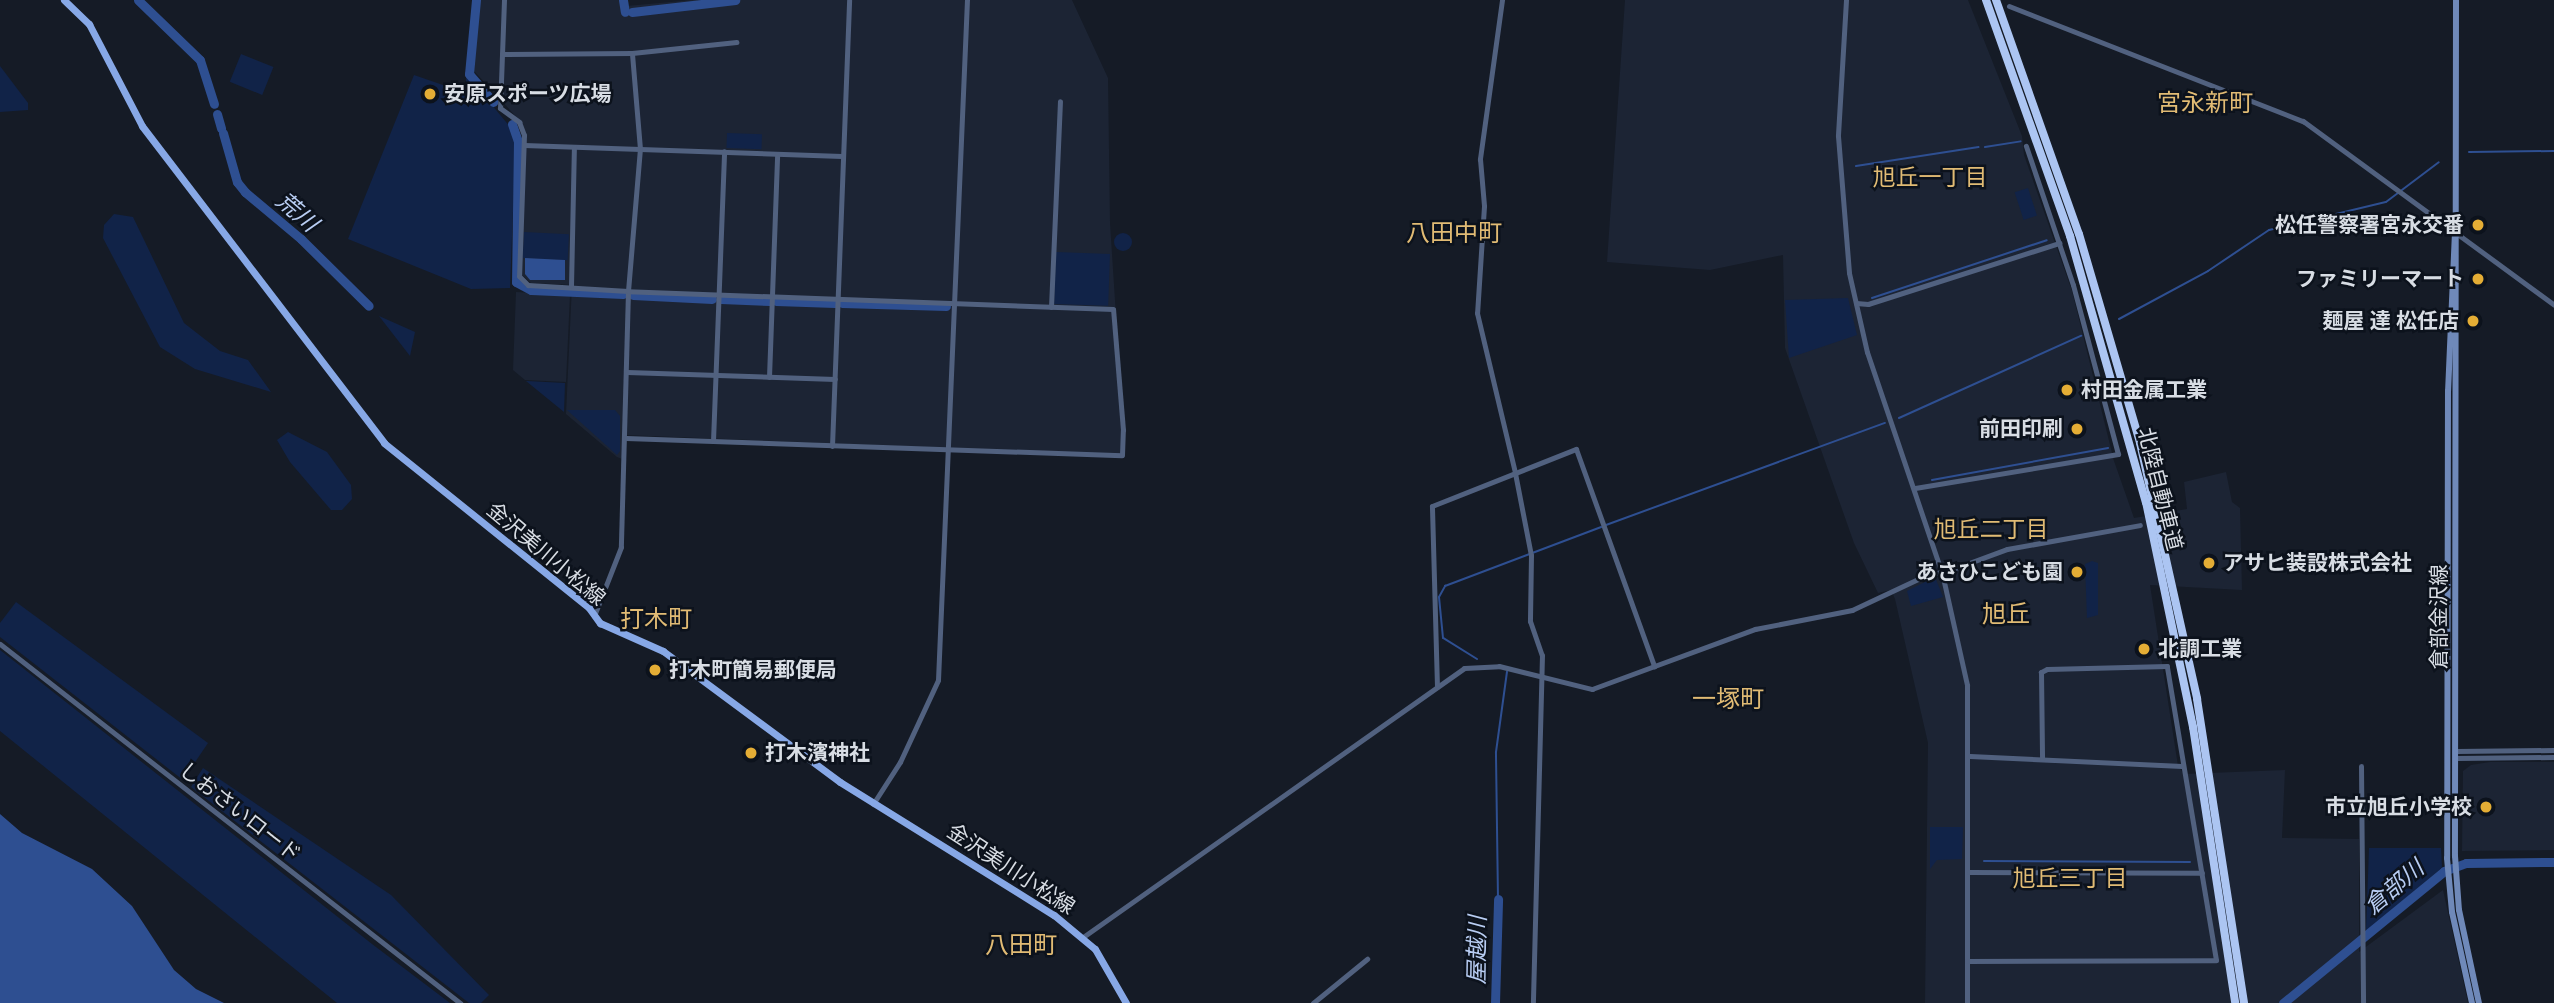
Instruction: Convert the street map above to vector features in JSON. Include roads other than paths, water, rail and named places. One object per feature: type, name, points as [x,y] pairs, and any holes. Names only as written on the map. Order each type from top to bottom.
[{"type":"highway","name":"北陸自動車道","points":[[1986,0],[2070,236],[2146,502],[2195,741],[2235,1003]]},
{"type":"highway","name":"北陸自動車道","points":[[1997,0],[2095,286],[2155,505],[2202,726],[2244,1003]]},
{"type":"main road","name":"金沢美川小松線","points":[[64,0],[89,24],[142,126],[384,443],[594,617],[616,632],[663,650],[873,804],[1004,882],[1083,937],[1126,1003]]},
{"type":"main road","name":"倉部金沢線","points":[[2456,0],[2456,754],[2455,856],[2452,879],[2472,1003]]},
{"type":"main road","name":"倉部金沢線","points":[[2456,230],[2448,391],[2447,858],[2479,1003]]},
{"type":"street","points":[[504,0],[500,108],[519,122],[524,145],[519,276],[528,285],[1113,309],[1122,455],[626,438]]},
{"type":"street","points":[[832,446],[849,0]]},
{"type":"street","points":[[873,804],[900,762],[938,680],[967,0]]},
{"type":"street","points":[[1502,0],[1480,159],[1483,219],[1477,313],[1515,473],[1530,552],[1530,621],[1542,655],[1533,1003]]},
{"type":"street","points":[[1846,0],[1838,149],[1844,236],[1867,352],[1942,573],[1967,685],[1970,756],[1967,1003]]},
{"type":"street","points":[[2009,6],[2303,121],[2456,230],[2554,305]]},
{"type":"street","points":[[502,54],[632,53],[736,42]]},
{"type":"street","points":[[594,617],[621,547],[628,290],[640,149],[632,53]]},
{"type":"street","points":[[1051,307],[1060,101]]},
{"type":"street","points":[[524,145],[842,156]]},
{"type":"street","points":[[1915,488],[2118,454],[2059,243],[2026,146]]},
{"type":"street","points":[[571,286],[574,147]]},
{"type":"street","points":[[713,441],[724,151]]},
{"type":"street","points":[[769,377],[777,154]]},
{"type":"street","points":[[1856,303],[1868,304],[2059,243]]},
{"type":"street","points":[[626,372],[835,379]]},
{"type":"street","points":[[1437,687],[1432,506],[1576,449],[1654,666]]},
{"type":"street","points":[[1083,937],[1464,668],[1479,663],[1541,674],[1592,689],[1755,629],[1852,610],[1931,573],[1942,573],[2007,549],[2140,525]]},
{"type":"street","name":"しおさいロード","points":[[0,644],[460,1003]]},
{"type":"street","points":[[1967,961],[2216,960],[2167,666],[2047,669],[2041,673],[2042,760]]},
{"type":"street","points":[[2456,754],[2554,750]]},
{"type":"street","points":[[2456,754],[2554,757]]},
{"type":"street","points":[[1970,756],[2182,766]]},
{"type":"street","points":[[2361,766],[2363,1003]]},
{"type":"street","points":[[1969,872],[2202,873]]},
{"type":"street","points":[[1313,1003],[1367,958]]},
{"type":"waterway","name":"荒川","points":[[138,0],[200,60],[214,104]]},
{"type":"waterway","points":[[476,0],[469,74],[493,102]]},
{"type":"waterway","points":[[623,0],[625,12]]},
{"type":"waterway","points":[[632,12],[735,0]]},
{"type":"waterway","name":"荒川","points":[[217,114],[221,128]]},
{"type":"waterway","points":[[512,124],[518,141],[516,282],[531,290],[623,294]]},
{"type":"waterway","name":"荒川","points":[[223,133],[237,182],[245,192],[301,239],[369,306]]},
{"type":"waterway","points":[[1985,147],[2021,141]]},
{"type":"waterway","points":[[1856,166],[1979,147]]},
{"type":"waterway","points":[[2469,152],[2554,151]]},
{"type":"waterway","points":[[2119,319],[2208,271],[2269,230],[2386,202],[2439,162]]},
{"type":"waterway","points":[[1872,298],[2047,240]]},
{"type":"waterway","points":[[633,295],[712,299]]},
{"type":"waterway","points":[[721,299],[770,301]]},
{"type":"waterway","points":[[776,301],[835,303]]},
{"type":"waterway","points":[[842,303],[946,306]]},
{"type":"waterway","points":[[1899,418],[2081,336]]},
{"type":"waterway","points":[[1606,525],[1885,423]]},
{"type":"waterway","points":[[1932,480],[2108,448]]},
{"type":"waterway","points":[[1477,659],[1443,638],[1439,597],[1445,586],[1601,527]]},
{"type":"waterway","points":[[1498,899],[1496,752],[1507,672]]},
{"type":"waterway","points":[[1984,861],[2190,862]]},
{"type":"waterway","name":"倉部川","points":[[2283,1003],[2444,871],[2466,863],[2554,862]]},
{"type":"waterway","name":"屋越川","points":[[1495,1003],[1498,899]]},
{"type":"place","name":"安原スポーツ広場","points":[[430,94]]},
{"type":"place","name":"松任警察署宮永交番","points":[[2478,225]]},
{"type":"place","name":"ファミリーマート","points":[[2478,279]]},
{"type":"place","name":"麺屋 達 松任店","points":[[2473,321]]},
{"type":"place","name":"村田金属工業","points":[[2067,390]]},
{"type":"place","name":"前田印刷","points":[[2077,429]]},
{"type":"place","name":"アサヒ装設株式会社","points":[[2209,563]]},
{"type":"place","name":"あさひこども園","points":[[2077,572]]},
{"type":"place","name":"北調工業","points":[[2144,649]]},
{"type":"place","name":"打木町簡易郵便局","points":[[655,670]]},
{"type":"place","name":"打木濱神社","points":[[751,753]]},
{"type":"place","name":"市立旭丘小学校","points":[[2486,807]]},
{"type":"district","name":"宮永新町","points":[[2205,103]]},
{"type":"district","name":"旭丘一丁目","points":[[1930,177]]},
{"type":"district","name":"八田中町","points":[[1454,233]]},
{"type":"district","name":"旭丘二丁目","points":[[1991,529]]},
{"type":"district","name":"旭丘","points":[[2006,614]]},
{"type":"district","name":"打木町","points":[[656,619]]},
{"type":"district","name":"一塚町","points":[[1728,699]]},
{"type":"district","name":"旭丘三丁目","points":[[2070,878]]},
{"type":"district","name":"八田町","points":[[1021,945]]}]
